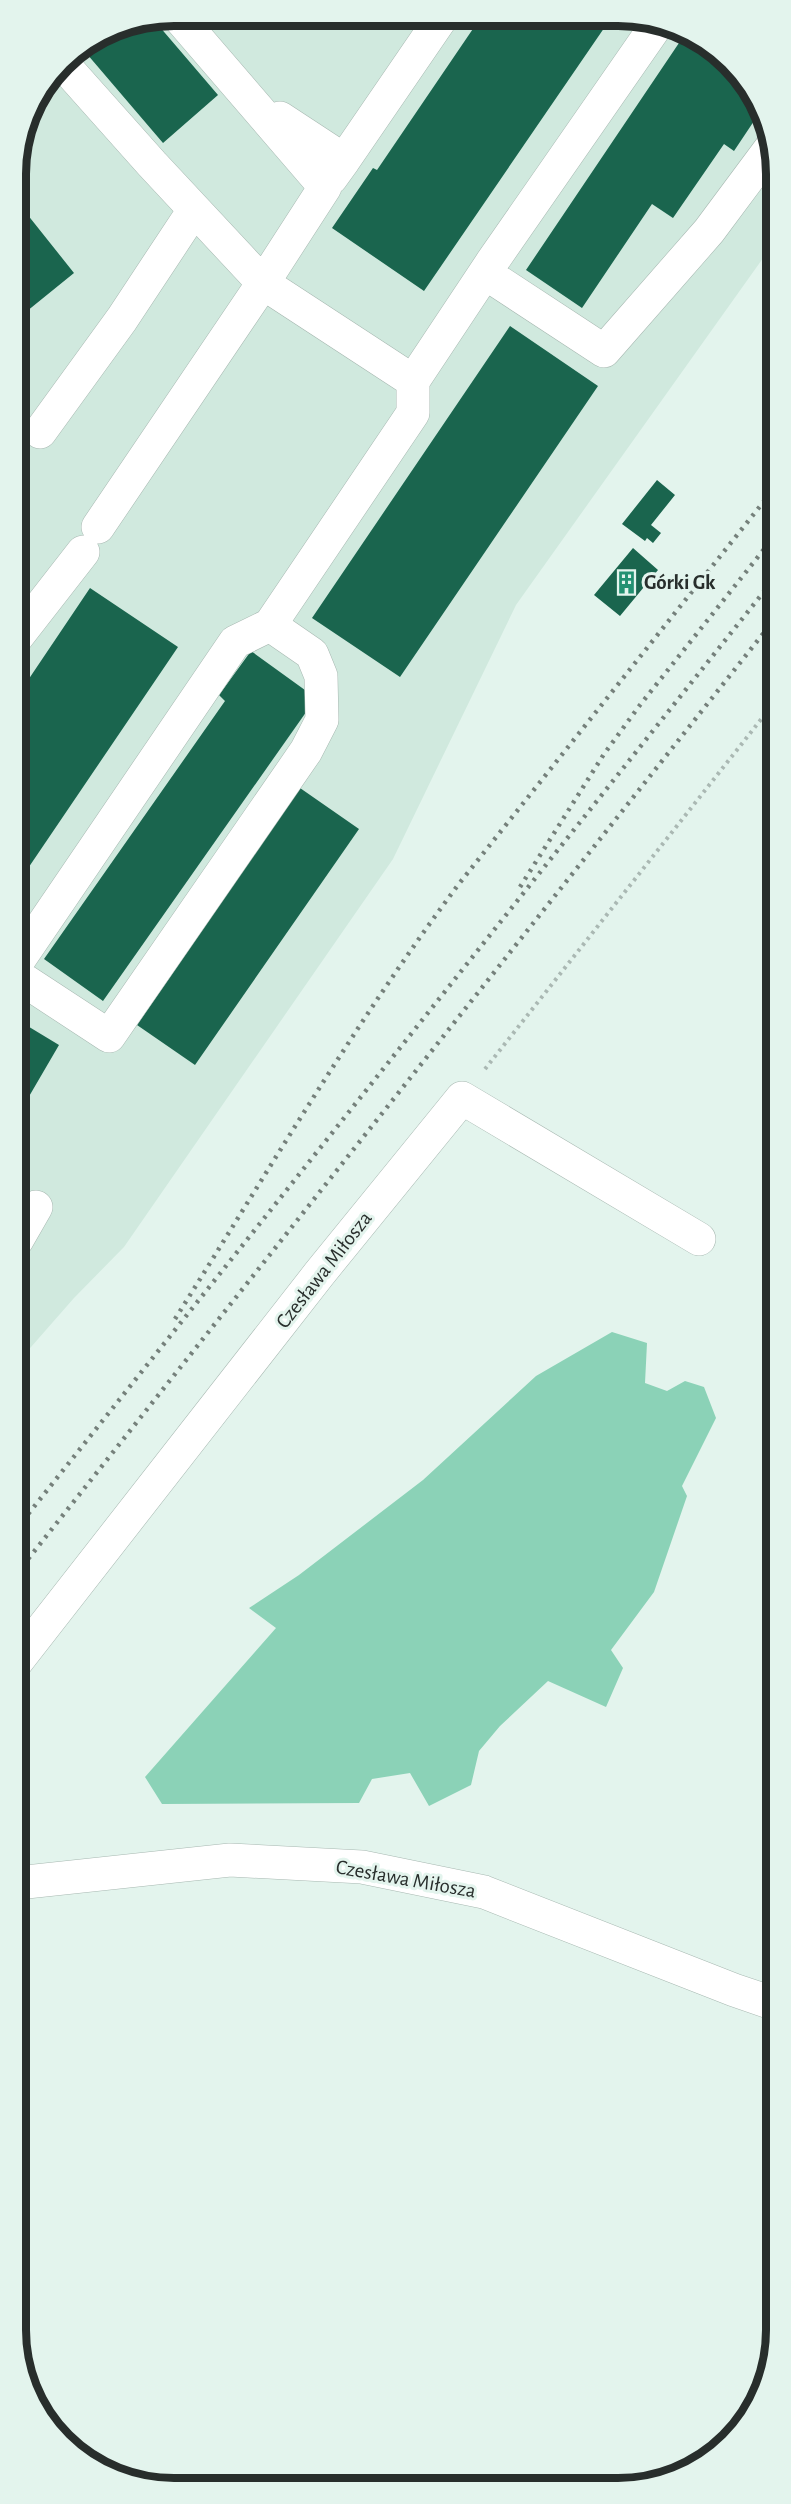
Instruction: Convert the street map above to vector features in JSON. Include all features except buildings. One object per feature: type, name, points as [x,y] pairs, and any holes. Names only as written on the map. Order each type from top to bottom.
[{"type":"street","points":[[187,26],[325,187]]},
{"type":"street","points":[[26,625],[90,540],[263,284],[325,187],[436,26]]},
{"type":"street","points":[[26,949],[235,642],[270,625],[413,413],[413,381],[484,273],[653,30]]},
{"type":"street","points":[[69,69],[263,284],[413,381]]},
{"type":"street","points":[[247,96],[344,160]]},
{"type":"street","points":[[484,273],[604,351],[709,231],[764,157]]},
{"type":"street","points":[[40,432],[122,319],[195,210]]},
{"type":"street","points":[[26,982],[109,1036],[306,751],[322,720],[321,676],[312,654],[270,625]]},
{"type":"street","points":[[462,1098],[699,1239]]},
{"type":"street","name":"Czesława Miłosza","points":[[26,1649],[312,1283],[462,1098]]},
{"type":"street","points":[[26,1224],[36,1207]]},
{"type":"street","name":"Czesława Miłosza","points":[[26,1882],[230,1860],[362,1867],[484,1892],[765,2001]]},
{"type":"path","points":[[462,1098],[766,713]]},
{"type":"shaded area","points":[[618,26],[646,28],[665,33],[692,45],[708,56],[735,83],[758,126],[763,145],[766,174],[766,254],[516,605],[393,859],[124,1247],[74,1298],[26,1353],[26,164],[31,135],[41,108],[56,83],[91,50],[117,37],[154,27]]},
{"type":"shaded area","points":[[612,1332],[647,1343],[645,1383],[667,1391],[685,1381],[704,1387],[716,1418],[682,1486],[687,1496],[654,1592],[611,1650],[623,1668],[606,1707],[548,1681],[500,1726],[479,1751],[471,1785],[429,1806],[410,1773],[372,1779],[359,1803],[162,1804],[145,1777],[276,1628],[249,1608],[299,1575],[423,1480],[536,1376]]},
{"type":"railway","points":[[175,1319],[347,1044],[420,937],[458,885],[766,499]]},
{"type":"railway","points":[[520,887],[604,754],[640,705],[766,547]]},
{"type":"railway","points":[[26,1517],[766,589]]},
{"type":"railway","points":[[26,1562],[766,630]]},
{"type":"place","name":"Górki Gk","points":[[626,582]]}]
